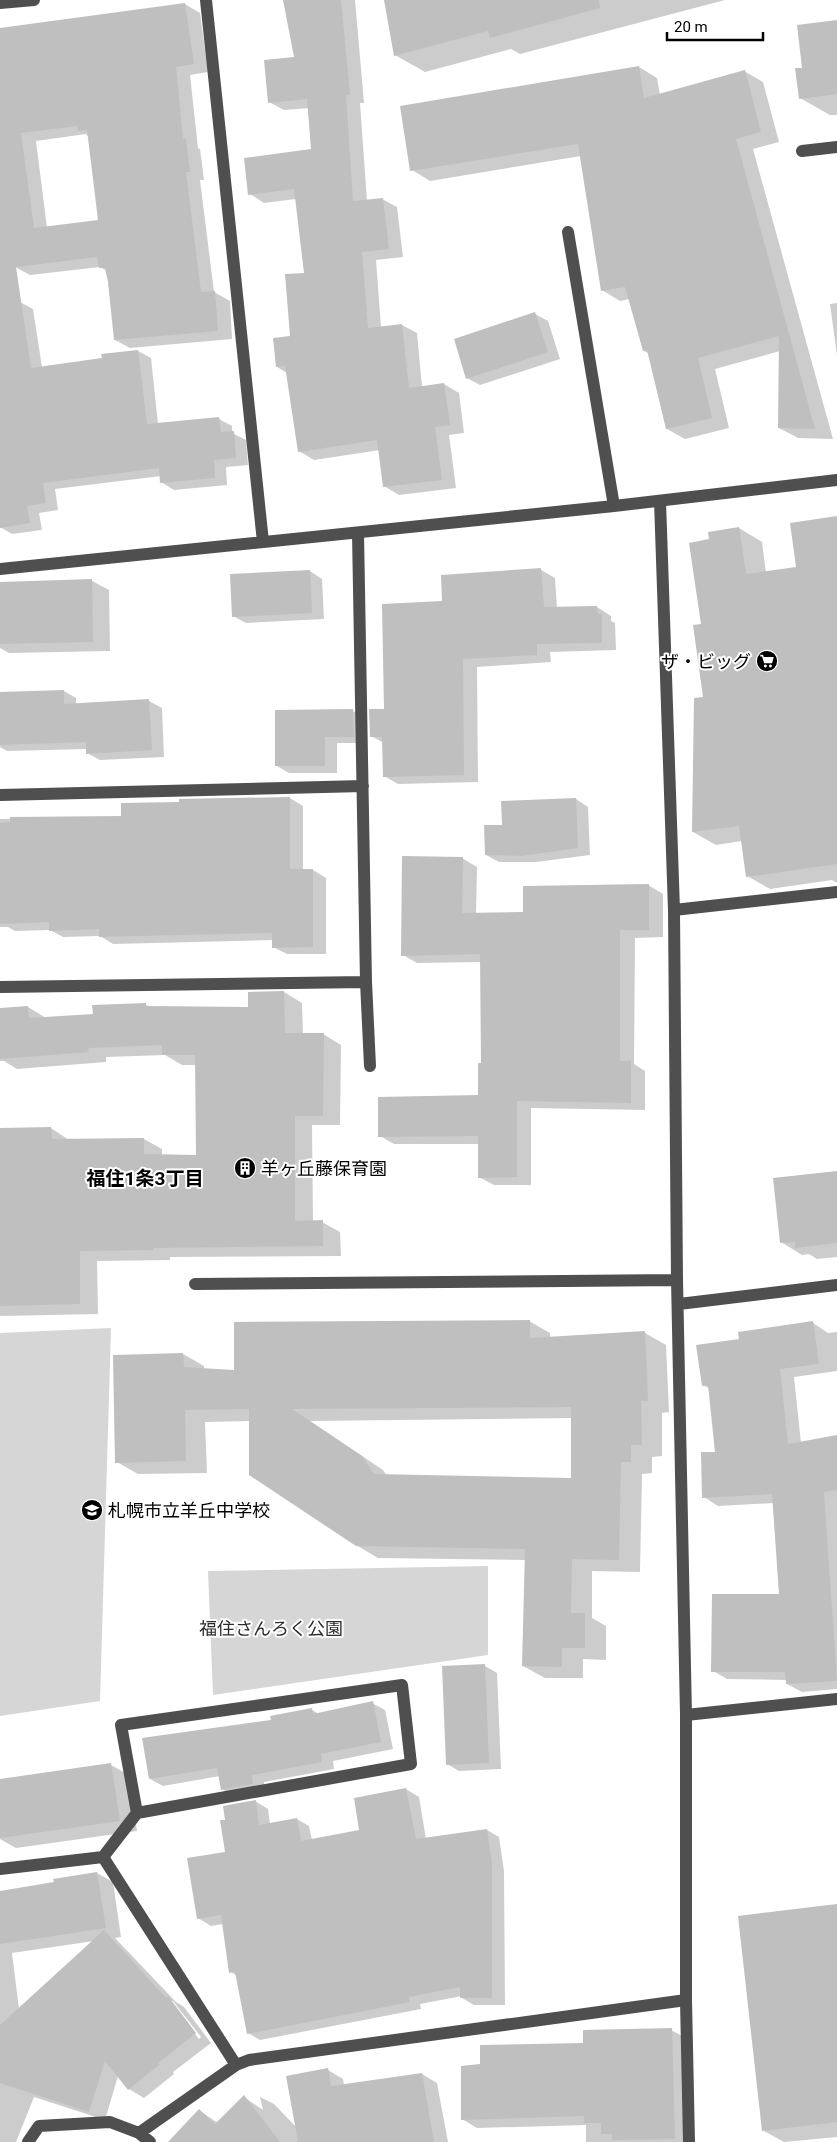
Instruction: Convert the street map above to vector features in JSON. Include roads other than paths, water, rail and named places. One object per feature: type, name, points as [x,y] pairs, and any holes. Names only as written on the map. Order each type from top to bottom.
[{"type":"street","points":[[0,3],[34,0]]},
{"type":"street","points":[[206,0],[263,542]]},
{"type":"street","points":[[802,151],[837,146]]},
{"type":"street","points":[[568,232],[614,506]]},
{"type":"street","points":[[0,569],[614,506],[837,480]]},
{"type":"street","points":[[660,501],[674,910],[677,1280],[686,1715],[686,2000],[689,2142]]},
{"type":"street","points":[[358,533],[366,982],[370,1066]]},
{"type":"street","points":[[0,796],[363,786]]},
{"type":"street","points":[[674,910],[837,892]]},
{"type":"street","points":[[0,987],[366,982]]},
{"type":"street","points":[[195,1284],[677,1280]]},
{"type":"street","points":[[678,1304],[837,1285]]},
{"type":"street","points":[[0,1869],[103,1857],[137,1813],[411,1764],[402,1684],[121,1725],[137,1813]]},
{"type":"street","points":[[686,1715],[837,1699]]},
{"type":"street","points":[[103,1857],[236,2065]]},
{"type":"street","points":[[140,2133],[236,2065],[249,2060],[686,2000]]},
{"type":"street","points":[[28,2142],[38,2126],[110,2122],[140,2133],[150,2142]]},
{"type":"place","name":"ザ・ビッグ","points":[[767,661]]},
{"type":"place","name":"羊ヶ丘藤保育園","points":[[245,1168]]},
{"type":"place","name":"札幌市立羊丘中学校","points":[[92,1510]]},
{"type":"district","name":"福住1条3丁目","points":[[145,1178]]},
{"type":"park label","name":"福住さんろく公園","points":[[271,1628]]}]
